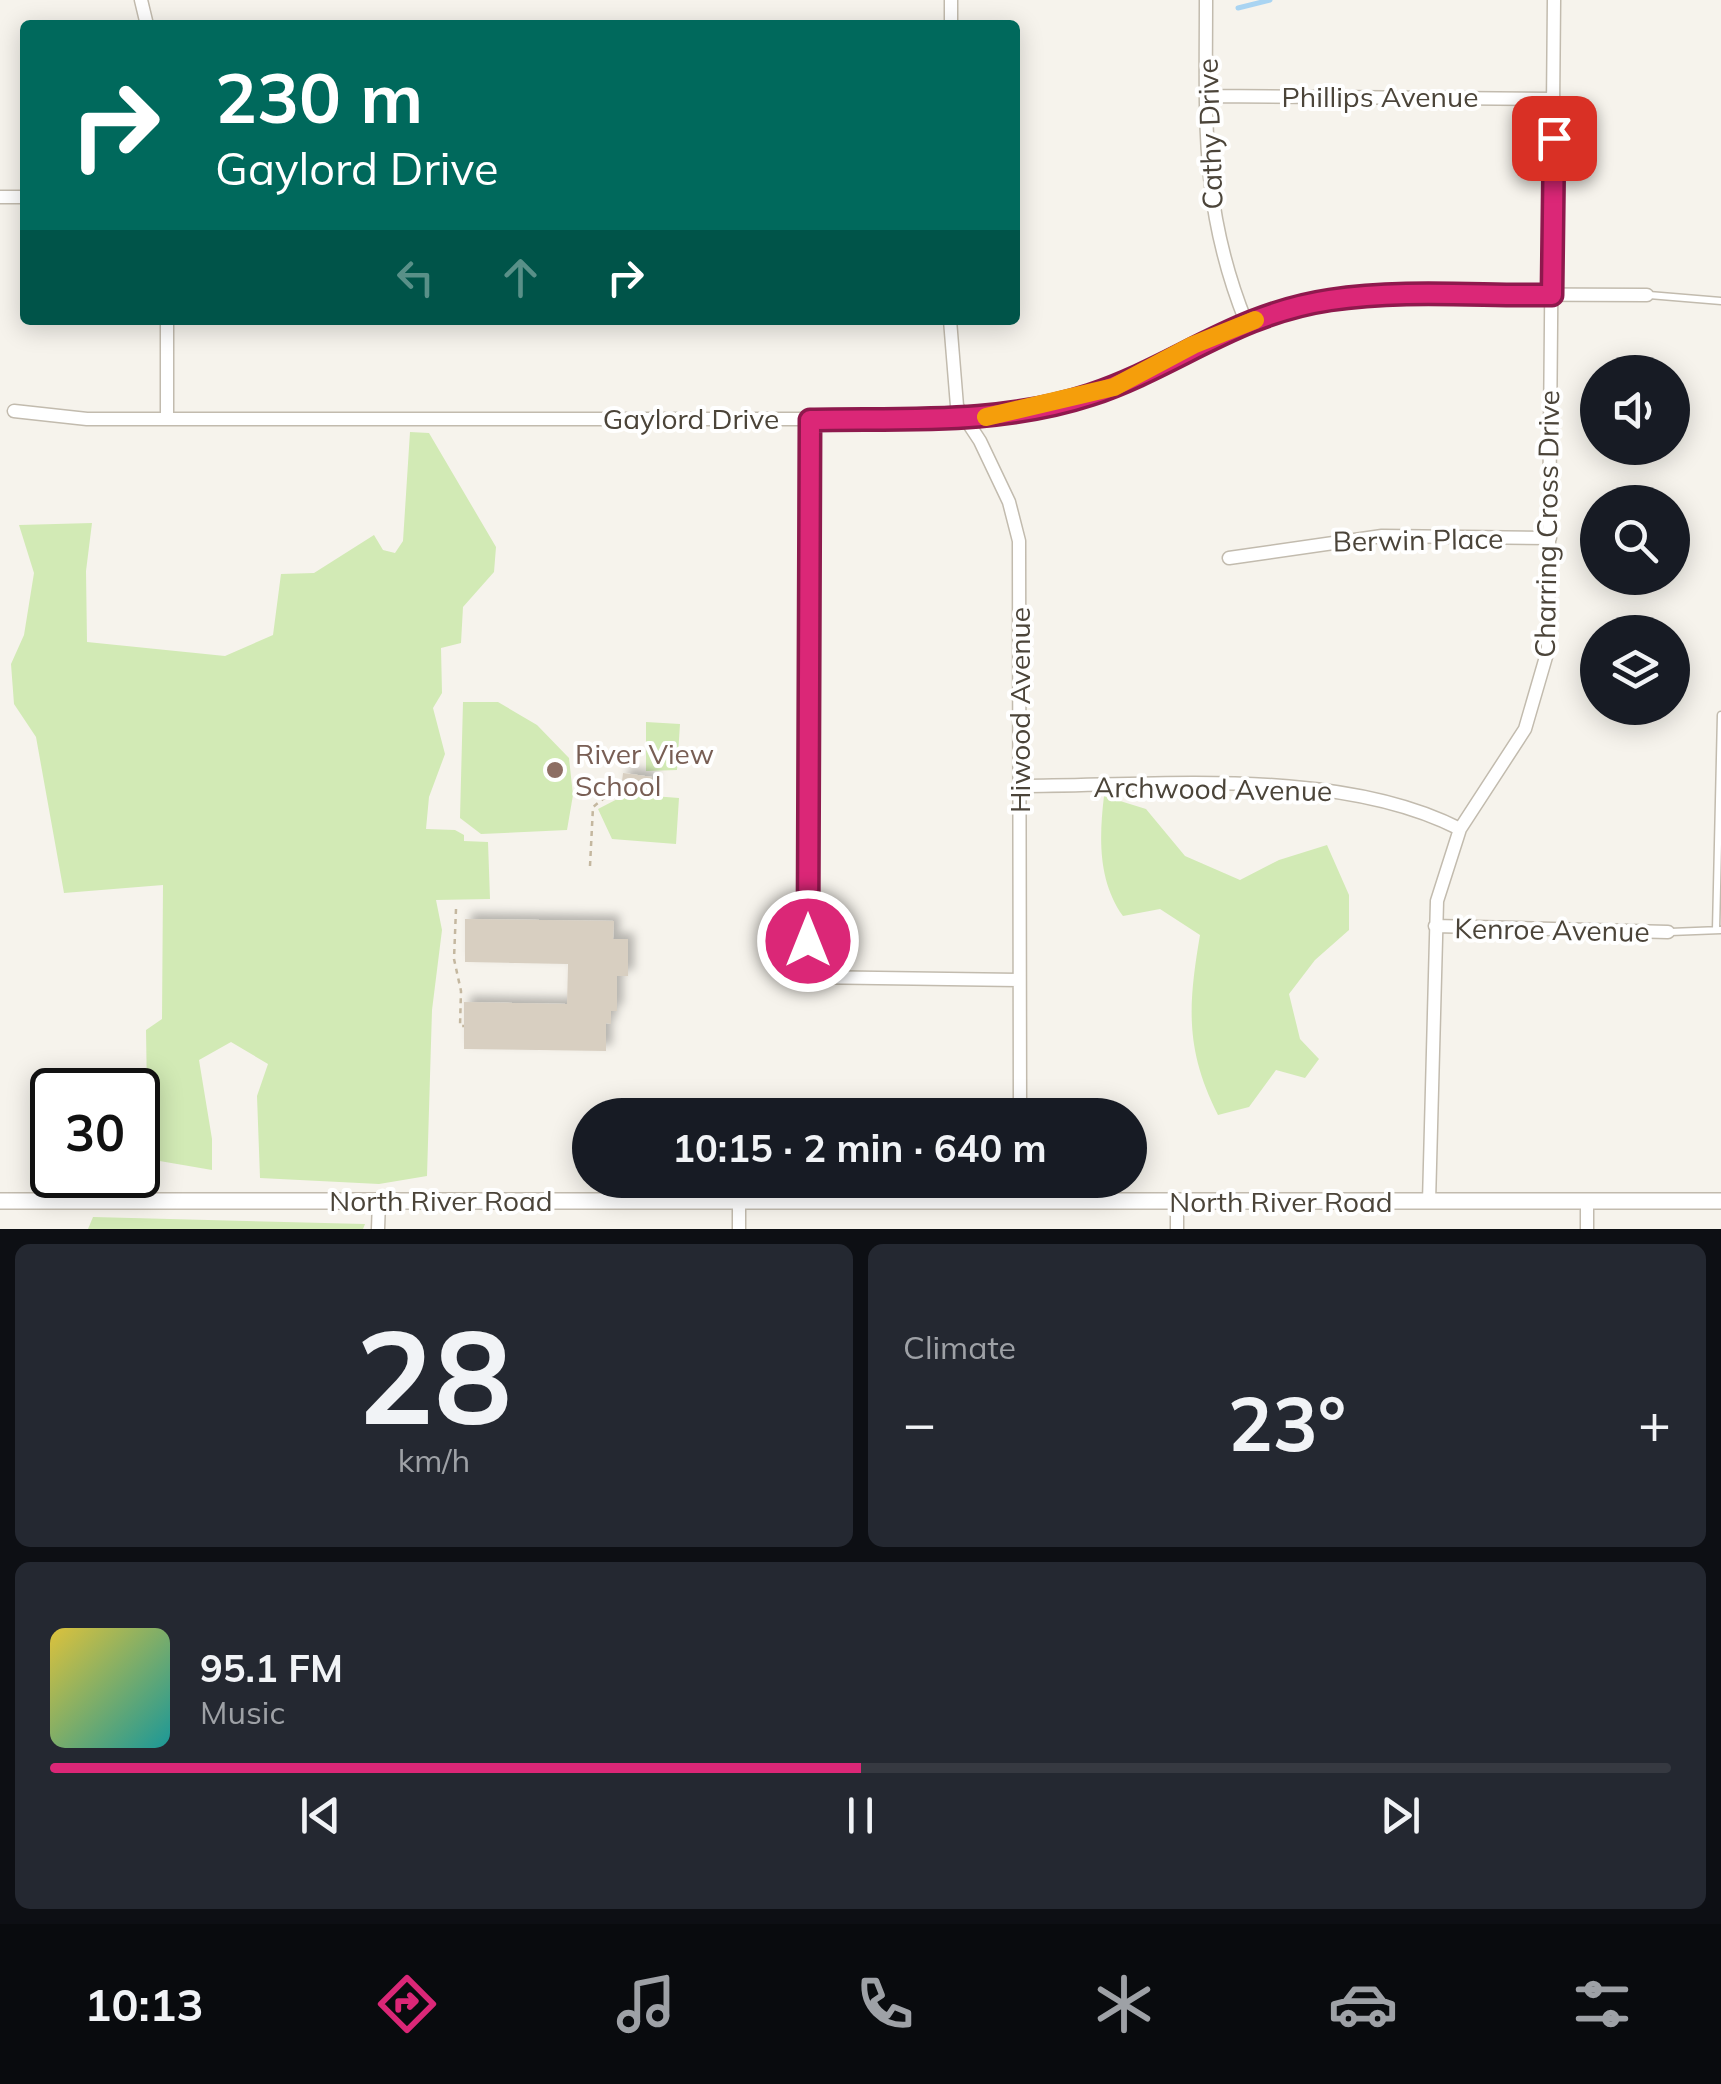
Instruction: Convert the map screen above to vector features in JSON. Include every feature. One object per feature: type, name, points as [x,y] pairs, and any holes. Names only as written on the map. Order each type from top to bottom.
[{"type":"street","name":"Cathy Drive","points":[[1206,0],[1206,170],[1212,212],[1246,322]]},
{"type":"street","name":"Charring Cross Drive","points":[[1430,1202],[1438,901],[1460,829],[1507,761],[1540,690],[1548,650],[1554,0]]},
{"type":"street","name":"Phillips Avenue","points":[[1206,96],[1554,98]]},
{"type":"street","name":"Gaylord Drive","points":[[14,411],[63,419],[966,419],[1086,397],[1246,322],[1330,300],[1392,294],[1648,295]]},
{"type":"street","points":[[167,417],[168,325]]},
{"type":"street","name":"Hiwood Avenue","points":[[950,325],[958,406],[1009,502],[1019,541],[1020,1098]]},
{"type":"street","points":[[810,420],[808,976],[1019,980]]},
{"type":"street","name":"Berwin Place","points":[[1229,558],[1382,536],[1550,538]]},
{"type":"street","name":"Archwood Avenue","points":[[1020,786],[1318,789],[1397,802],[1460,829]]},
{"type":"street","name":"Kenroe Avenue","points":[[1435,926],[1668,932]]},
{"type":"street","name":"North River Road","points":[[0,1201],[1721,1202]]},
{"type":"street","points":[[378,1201],[378,1229]]},
{"type":"street","points":[[739,1201],[739,1229]]},
{"type":"street","points":[[1176,1229],[1177,1202]]},
{"type":"street","points":[[1587,1229],[1588,1202]]},
{"type":"lane","points":[[1648,295],[1721,301]]},
{"type":"lane","points":[[1668,932],[1719,930],[1721,716]]},
{"type":"path","points":[[590,866],[593,807],[622,784]]},
{"type":"path","points":[[456,909],[454,959],[461,991],[460,1026],[464,1026]]},
{"type":"green space","points":[[410,432],[429,433],[496,547],[494,572],[463,607],[461,643],[441,648],[442,693],[433,708],[445,754],[429,797],[426,829],[455,830],[464,835],[464,841],[488,842],[490,899],[436,900],[442,930],[432,1010],[427,1176],[379,1184],[260,1178],[257,1096],[268,1064],[231,1042],[199,1060],[212,1139],[212,1170],[160,1161],[160,1068],[147,1068],[146,1030],[162,1019],[163,885],[64,893],[36,737],[14,704],[11,664],[24,635],[34,573],[19,525],[92,523],[86,571],[87,642],[225,656],[273,635],[281,574],[314,573],[374,535],[383,550],[395,553],[403,541]]},
{"type":"green space","points":[[463,702],[498,702],[537,725],[569,758],[573,795],[567,830],[481,834],[460,818]]},
{"type":"green space","points":[[646,722],[680,724],[677,770],[646,771]]},
{"type":"green space","points":[[627,794],[679,798],[676,844],[612,839],[598,809]]},
{"type":"green space","points":[[1104,796],[1146,809],[1185,856],[1240,880],[1279,860],[1327,845],[1349,895],[1349,930],[1315,960],[1289,994],[1300,1039],[1319,1059],[1305,1078],[1276,1070],[1249,1107],[1218,1115],[1200,1069],[1192,1027],[1200,935],[1160,909],[1123,916],[1109,888],[1102,859]]},
{"type":"green space","points":[[93,1217],[365,1224],[363,1229],[88,1229]]},
{"type":"building","points":[[623,773],[652,777],[650,793],[621,789]]},
{"type":"building","points":[[465,919],[614,921],[613,939],[628,939],[628,976],[617,976],[617,1011],[611,1011],[611,1024],[606,1023],[606,1051],[464,1049],[464,1002],[567,1004],[568,964],[465,962]]},
{"type":"waterway","points":[[1238,8],[1270,0]]},
{"type":"slow traffic","points":[[986,417],[1086,397],[1114,387],[1193,345],[1255,320]]},
{"type":"place","name":"River View School","points":[[555,770]]},
{"type":"route","points":[[808,941],[810,420],[966,419],[1047,406],[1114,387],[1246,322],[1330,300],[1392,294],[1552,295],[1554,138]]}]
